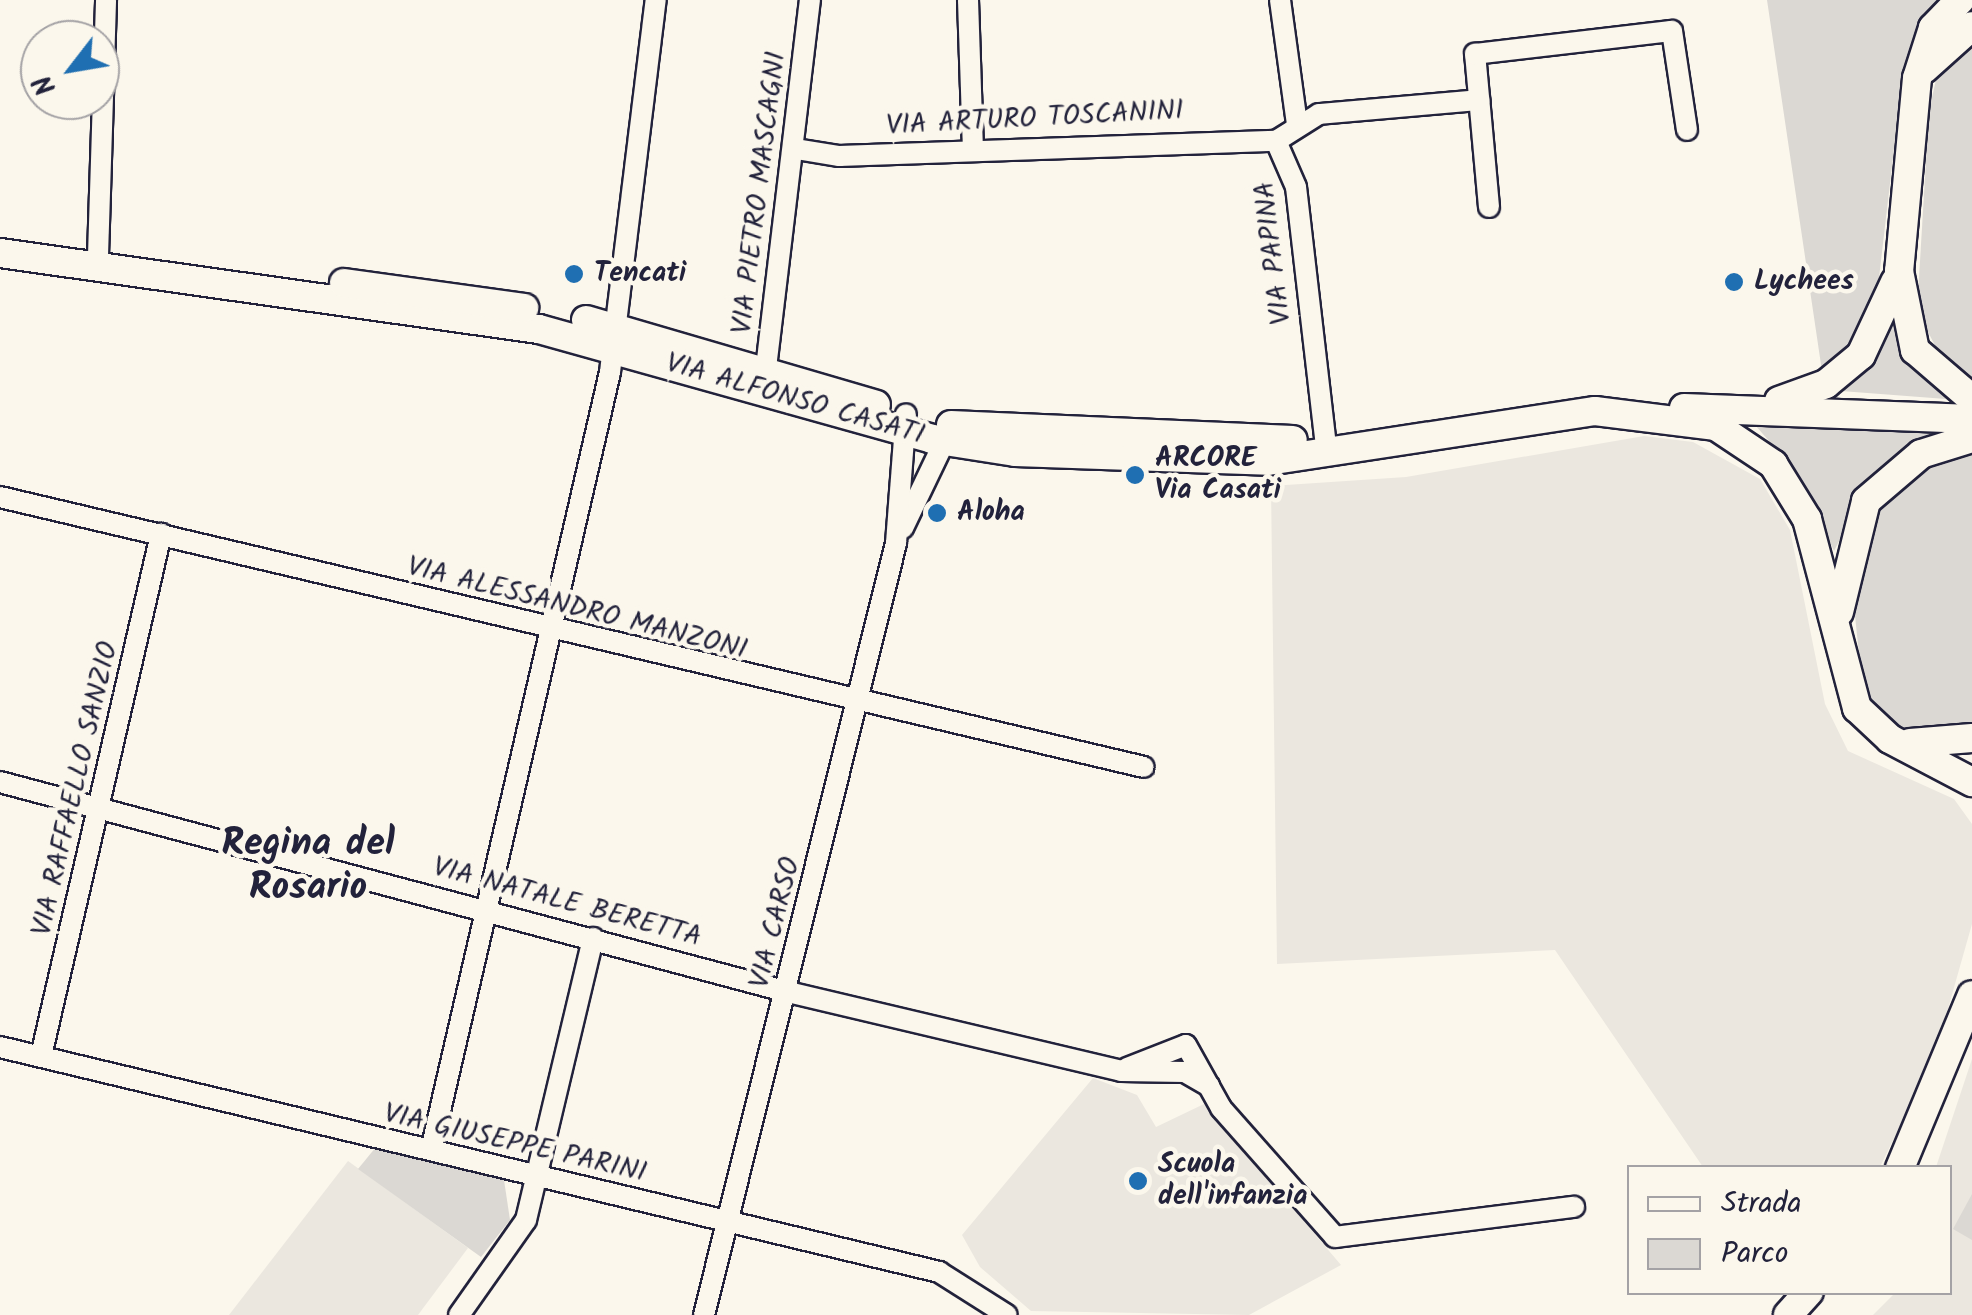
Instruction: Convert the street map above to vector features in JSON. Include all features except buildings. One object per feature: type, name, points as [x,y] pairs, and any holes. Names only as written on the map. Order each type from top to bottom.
[{"type":"main road","points":[[1756,406],[1817,389],[1850,367],[1880,326],[1899,271],[1917,78],[1933,28],[1960,0]]},
{"type":"main road","points":[[1917,78],[1972,26]]},
{"type":"main road","name":"VIA ALFONSO CASATI","points":[[0,239],[98,256],[470,298],[948,433],[1205,460],[1595,411],[1756,406],[1972,420]]},
{"type":"main road","name":"VIA ALFONSO CASATI","points":[[0,254],[614,338]]},
{"type":"main road","points":[[1899,271],[1916,350],[1972,399]]},
{"type":"main road","points":[[1595,411],[1716,426],[1772,464],[1807,519],[1838,628],[1846,687],[1890,740],[1972,782]]},
{"type":"main road","points":[[1838,628],[1846,556],[1866,501],[1921,454],[1972,438]]},
{"type":"main road","points":[[1890,740],[1926,747],[1972,738]]},
{"type":"main road","points":[[1901,1165],[1963,1026],[1972,994]]},
{"type":"main road","points":[[1788,1315],[1807,1295]]},
{"type":"street","points":[[98,256],[106,0]]},
{"type":"street","points":[[431,1150],[554,632],[614,338],[656,0]]},
{"type":"street","name":"VIA PIETRO MASCAGNI","points":[[764,382],[796,149],[810,0]]},
{"type":"street","points":[[968,0],[973,149]]},
{"type":"street","points":[[1280,0],[1297,124]]},
{"type":"street","points":[[1489,206],[1475,54],[1672,32],[1687,130]]},
{"type":"street","name":"VIA PAPINA","points":[[1326,447],[1296,186],[1276,141],[1297,124],[1320,114],[1479,100]]},
{"type":"street","name":"VIA ARTURO TOSCANINI","points":[[796,149],[1276,141]]},
{"type":"street","name":"VIA CARSO","points":[[704,1315],[788,992],[896,543],[906,423]]},
{"type":"street","name":"VIA CARSO","points":[[896,543],[948,433]]},
{"type":"street","name":"VIA ALESSANDRO MANZONI","points":[[0,497],[856,704],[1144,767]]},
{"type":"street","name":"VIA RAFFAELLO SANZIO","points":[[41,1056],[162,534]]},
{"type":"street","name":"VIA NATALE BERETTA","points":[[0,782],[788,992],[1120,1071],[1184,1072],[1209,1086],[1335,1237],[1574,1207]]},
{"type":"street","points":[[458,1315],[526,1220],[533,1174],[593,938]]},
{"type":"street","name":"VIA GIUSEPPE PARINI","points":[[0,1047],[956,1278],[1007,1315]]},
{"type":"shaded area","points":[[1644,436],[1693,442],[1760,479],[1790,530],[1825,704],[1848,751],[1954,799],[1972,824],[1972,924],[1936,1051],[1881,1165],[1702,1165],[1555,950],[1277,964],[1271,486],[1406,477]]},
{"type":"shaded area","points":[[1972,1059],[1972,1315],[1873,1315],[1893,1295],[1952,1295],[1952,1165],[1937,1165]]},
{"type":"shaded area","name":"Scuola dell'infanzia","points":[[1093,1078],[1137,1095],[1156,1127],[1204,1104],[1341,1265],[1249,1315],[1031,1311],[980,1267],[962,1235]]},
{"type":"shaded area","points":[[348,1161],[468,1248],[418,1315],[229,1315]]},
{"type":"green space","points":[[1767,0],[1946,0],[1902,80],[1874,321],[1823,378]]},
{"type":"green space","points":[[1972,35],[1972,384],[1950,374],[1917,311],[1929,111],[1939,66]]},
{"type":"green space","points":[[1893,323],[1946,399],[1841,391],[1878,354]]},
{"type":"green space","points":[[1755,425],[1935,432],[1875,471],[1834,551],[1799,475]]},
{"type":"green space","points":[[1972,446],[1972,722],[1933,736],[1894,724],[1863,692],[1852,587],[1863,527],[1895,482]]},
{"type":"green space","points":[[376,1147],[504,1180],[510,1220],[481,1257],[358,1169]]},
{"type":"green space","points":[[1972,1194],[1972,1240],[1953,1229]]},
{"type":"place","name":"Tencati","points":[[574,274]]},
{"type":"place","name":"Lychees","points":[[1734,282]]},
{"type":"place","name":"ARCORE Via Casati","points":[[1135,475]]},
{"type":"place","name":"Aloha","points":[[937,513]]},
{"type":"place","name":"Scuola dell'infanzia","points":[[1138,1181]]},
{"type":"district","name":"Regina del Rosario","points":[[308,867]]}]
